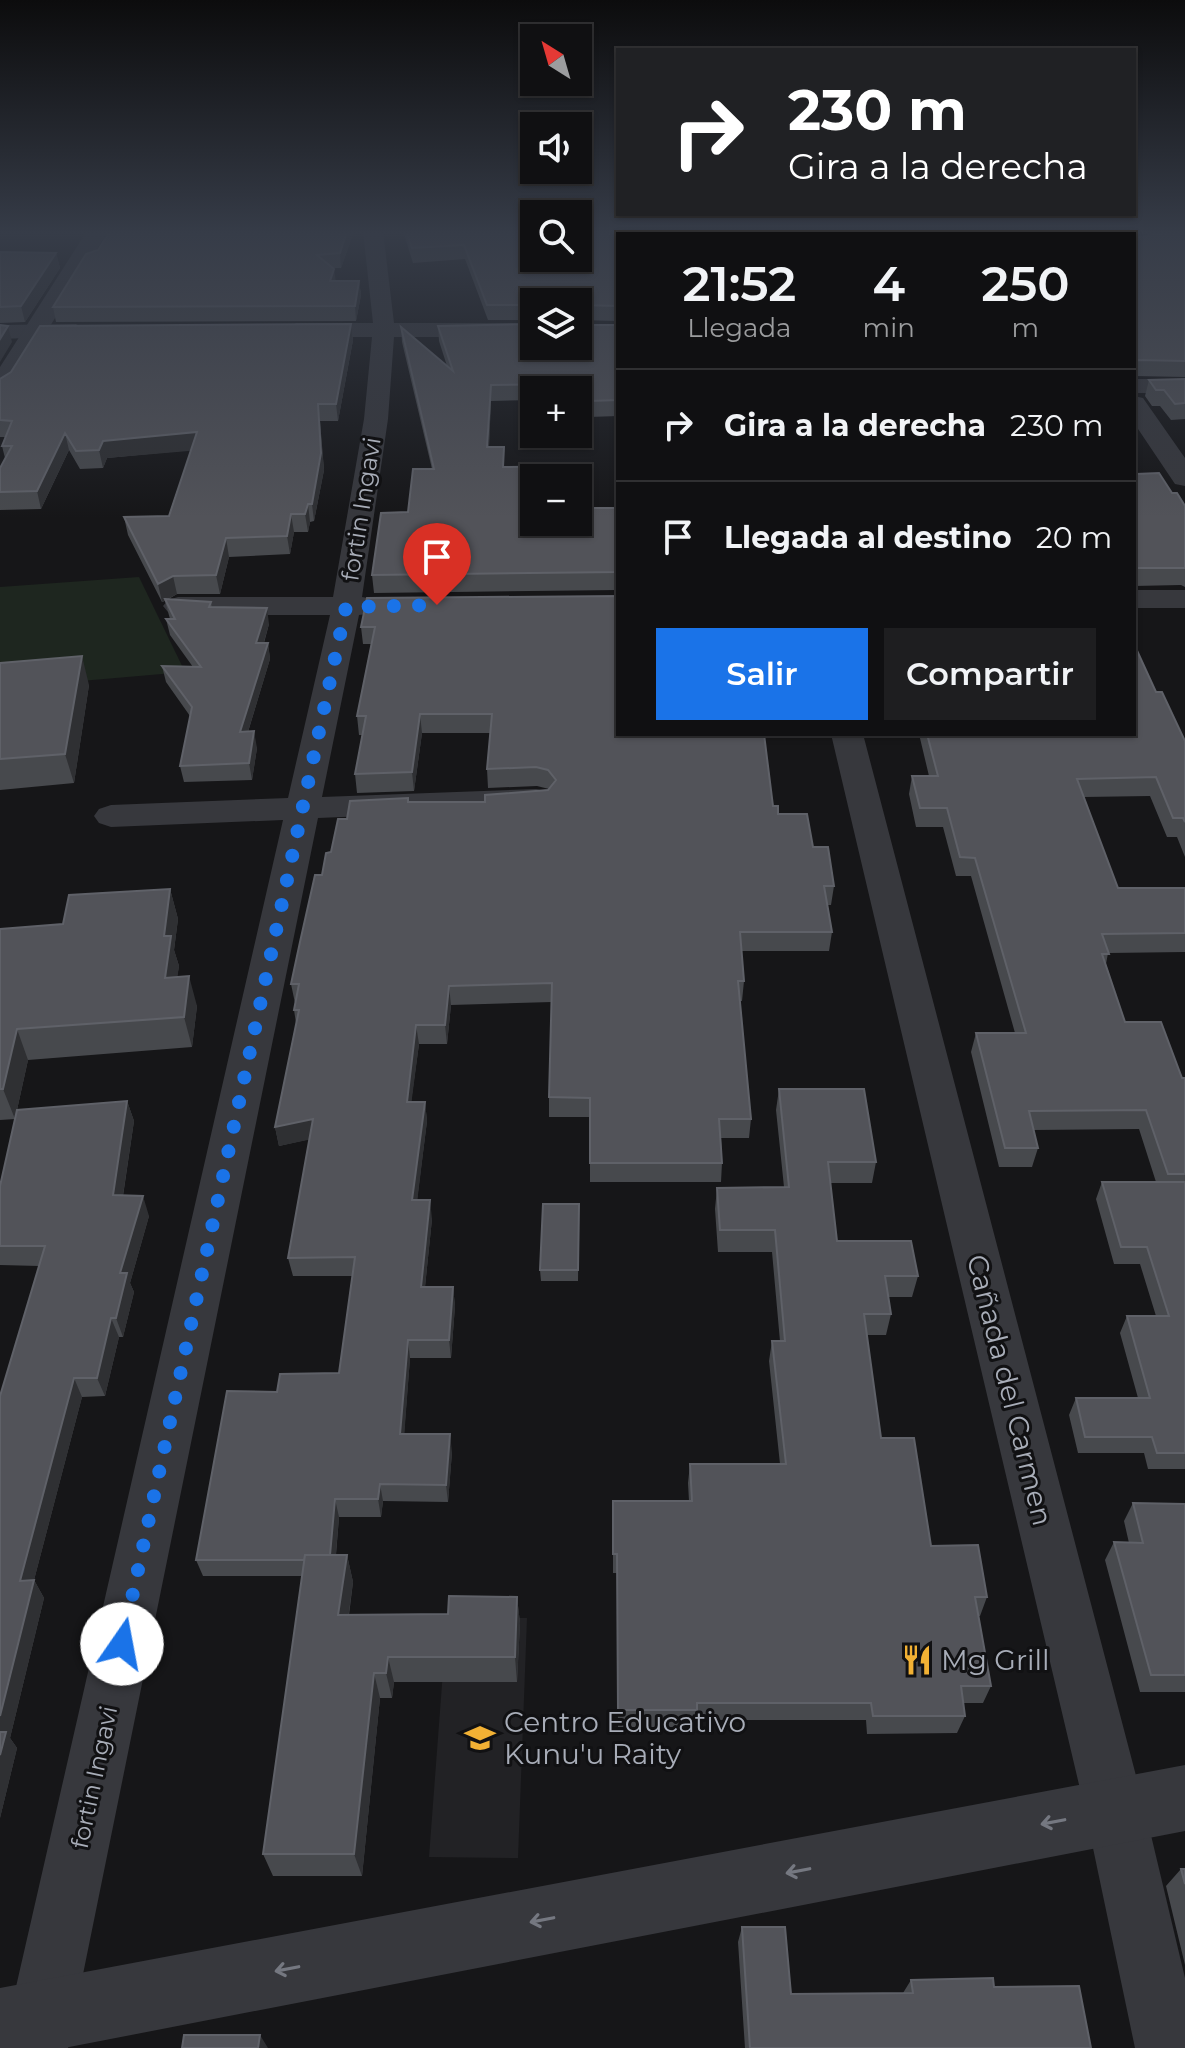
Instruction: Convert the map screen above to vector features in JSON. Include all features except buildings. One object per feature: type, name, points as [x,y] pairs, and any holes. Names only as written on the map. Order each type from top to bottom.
[{"type":"street","points":[[0,387],[39,327]]},
{"type":"street","name":"fortin Ingavi","points":[[26,2029],[304,809],[346,607],[376,419],[384,329]]},
{"type":"street","points":[[273,330],[520,330]]},
{"type":"street","points":[[0,332],[100,331]]},
{"type":"street","points":[[1136,386],[1185,386]]},
{"type":"street","points":[[1136,407],[1185,478]]},
{"type":"street","points":[[1136,599],[1185,599]]},
{"type":"street","points":[[178,606],[394,606]]},
{"type":"street","name":"Cañada del Carmen","points":[[847,736],[1115,1810],[1168,2048]]},
{"type":"street","points":[[111,816],[536,799]]},
{"type":"street","points":[[26,2029],[1185,1798]]},
{"type":"shaded area","points":[[139,577],[185,672],[0,688],[0,587]]},
{"type":"shaded area","name":"Centro Educativo Kunu'u Raity","points":[[447,1618],[527,1618],[518,1858],[429,1857]]},
{"type":"place","name":"Mg Grill","points":[[917,1660]]},
{"type":"place","name":"Centro Educativo Kunu'u Raity","points":[[480,1738]]},
{"type":"route","points":[[122,1644],[346,607],[437,605]]}]
